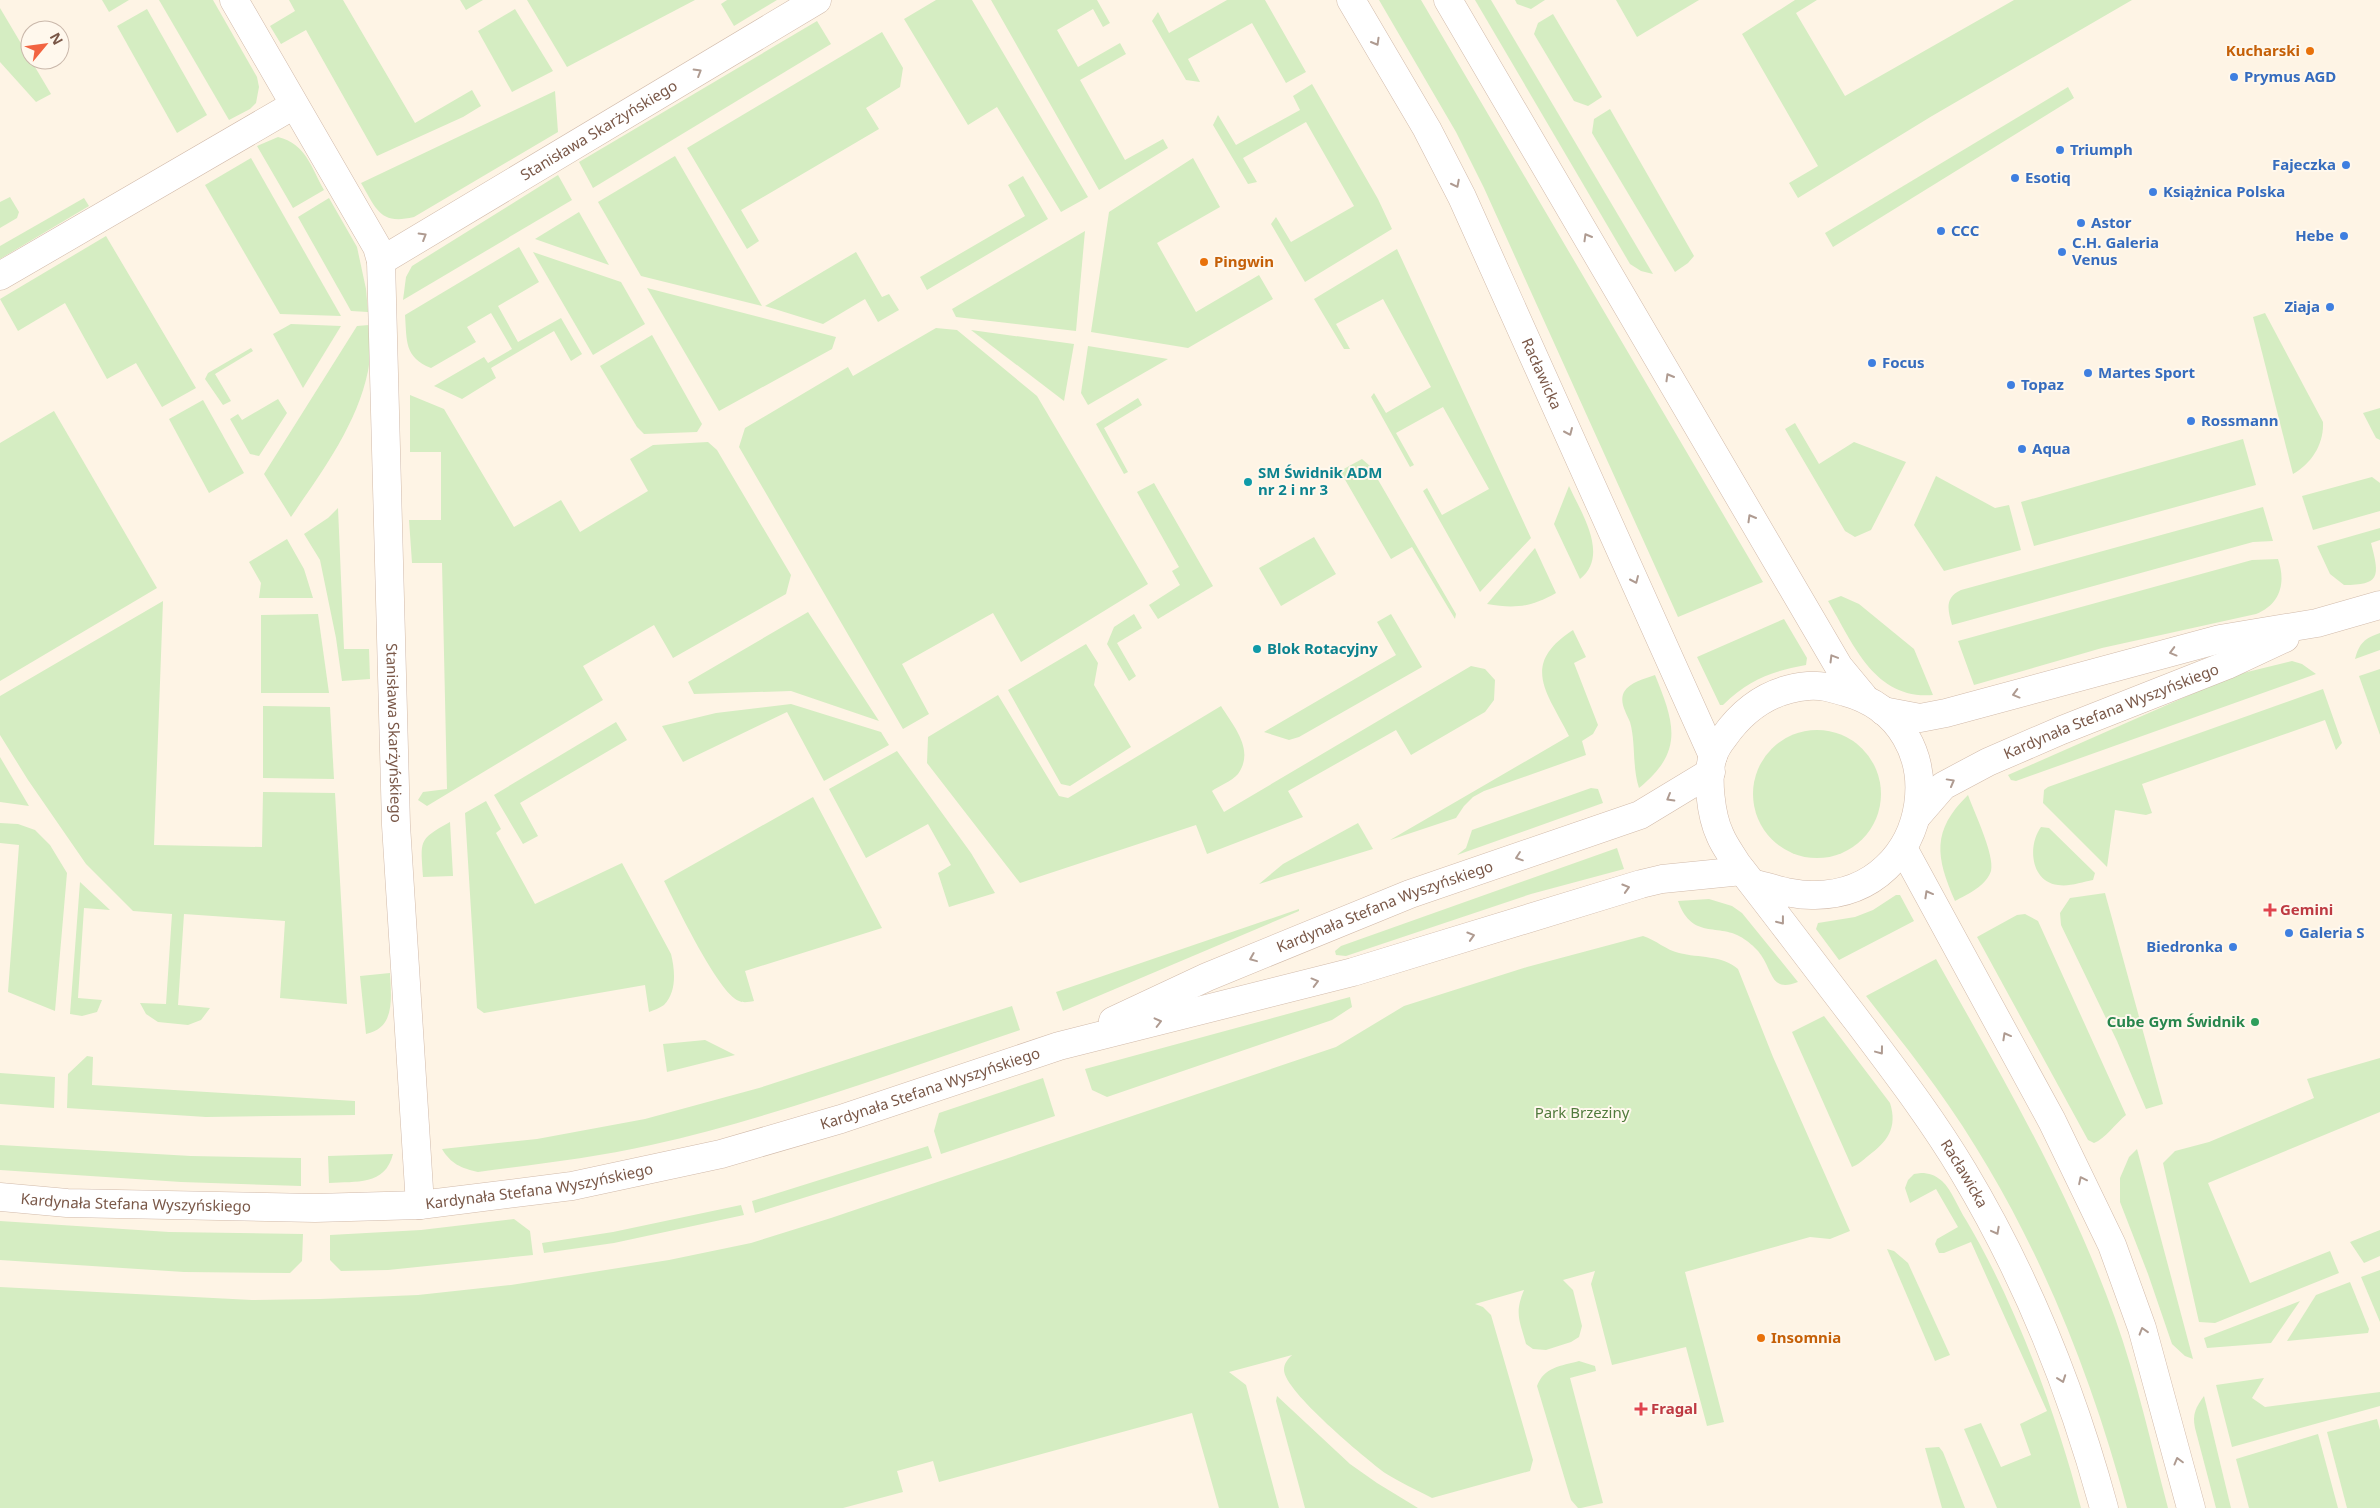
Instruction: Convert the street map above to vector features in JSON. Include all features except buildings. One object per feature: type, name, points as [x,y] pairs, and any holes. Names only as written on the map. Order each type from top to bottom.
[{"type":"street","name":"Stanisława Skarżyńskiego","points":[[234,0],[377,247],[381,261],[396,825],[420,1205]]},
{"type":"street","name":"Stanisława Skarżyńskiego","points":[[381,261],[817,0]]},
{"type":"street","name":"Racławicka","points":[[1352,0],[1427,129],[1462,196],[1712,764],[1710,800],[1719,834],[1747,877],[1906,1086],[1937,1130],[1986,1212],[2016,1268],[2055,1360],[2104,1508]]},
{"type":"street","points":[[1448,0],[1839,667],[1873,704],[1896,723],[1911,746],[1918,771],[1920,798],[1917,816],[1903,848],[1891,863],[1869,881],[1842,892],[1814,896],[1786,891],[1747,877]]},
{"type":"street","points":[[0,276],[294,105]]},
{"type":"street","name":"Kardynała Stefana Wyszyńskiego","points":[[1060,1046],[1207,977],[1410,894],[1640,815],[1712,764],[1741,715],[1764,698],[1791,687],[1820,685],[1920,718],[1946,713],[2220,639],[2317,623],[2380,605]]},
{"type":"street","name":"Kardynała Stefana Wyszyńskiego","points":[[1917,816],[1943,786],[1988,762],[2062,730],[2227,665],[2317,623]]},
{"type":"street","points":[[1903,848],[2052,1121],[2112,1245],[2142,1328],[2191,1508]]},
{"type":"street","name":"Kardynała Stefana Wyszyńskiego","points":[[0,1197],[67,1203],[257,1209],[420,1205],[572,1186],[721,1154],[841,1119],[1060,1046],[1353,972],[1642,884],[1662,879],[1747,877]]},
{"type":"green space","points":[[102,0],[129,0],[109,12]]},
{"type":"green space","points":[[159,0],[213,0],[257,77],[259,87],[256,103],[250,109],[229,120]]},
{"type":"green space","points":[[289,0],[343,0],[415,123],[472,90],[481,106],[463,117],[377,156],[306,30],[281,44],[270,26],[295,11]]},
{"type":"green space","points":[[460,0],[483,0],[466,10]]},
{"type":"green space","points":[[527,0],[695,0],[567,67]]},
{"type":"green space","points":[[727,0],[777,0],[734,26],[721,4]]},
{"type":"green space","points":[[936,0],[972,0],[1088,197],[1061,212],[997,107],[968,125],[904,19]]},
{"type":"green space","points":[[991,0],[1097,0],[1110,23],[1103,27],[1093,9],[1057,30],[1078,67],[1120,43],[1126,54],[1080,80],[1125,160],[1163,139],[1168,148],[1099,190]]},
{"type":"green space","points":[[1227,0],[1265,0],[1306,72],[1286,83],[1252,23],[1188,59],[1200,82],[1186,80],[1152,21],[1158,12],[1169,33]]},
{"type":"green space","points":[[1379,0],[1421,0],[1763,582],[1678,617],[1484,188],[1456,132]]},
{"type":"green space","points":[[1475,0],[1491,0],[1653,274],[1641,271],[1630,264]]},
{"type":"green space","points":[[1515,0],[1545,0],[1531,9],[1517,4]]},
{"type":"green space","points":[[1616,0],[1699,0],[1637,37]]},
{"type":"green space","points":[[1795,0],[1817,0],[1796,13],[1845,96],[2014,0],[2132,0],[1932,116],[1798,198],[1789,183],[1818,166],[1742,34]]},
{"type":"green space","points":[[0,8],[20,42],[20,70],[37,70],[51,94],[36,102],[0,62]]},
{"type":"green space","points":[[147,9],[207,115],[177,133],[117,26]]},
{"type":"green space","points":[[515,9],[553,71],[512,92],[478,31]]},
{"type":"green space","points":[[1553,14],[1602,97],[1588,106],[1574,101],[1534,34],[1538,23]]},
{"type":"green space","points":[[817,21],[831,44],[593,188],[579,162]]},
{"type":"green space","points":[[882,32],[903,68],[900,87],[866,108],[879,129],[741,210],[759,241],[747,249],[687,148]]},
{"type":"green space","points":[[1312,84],[1378,199],[1392,229],[1305,282],[1271,224],[1276,217],[1291,242],[1354,206],[1306,122],[1243,158],[1257,182],[1248,184],[1213,125],[1218,115],[1236,145],[1300,110],[1293,96]]},
{"type":"green space","points":[[2068,87],[2074,98],[1833,247],[1825,233]]},
{"type":"green space","points":[[555,91],[558,132],[414,217],[394,219],[387,217],[376,208],[361,183]]},
{"type":"green space","points":[[1610,109],[1694,256],[1675,272],[1592,133],[1594,119]]},
{"type":"green space","points":[[278,137],[287,140],[301,151],[307,158],[324,190],[293,208],[257,146]]},
{"type":"green space","points":[[675,156],[762,306],[641,276],[598,202]]},
{"type":"green space","points":[[251,158],[341,316],[280,314],[205,185]]},
{"type":"green space","points":[[1193,158],[1220,207],[1157,243],[1196,312],[1259,275],[1273,299],[1188,348],[1091,332],[1109,212]]},
{"type":"green space","points":[[558,175],[572,200],[403,300],[406,277],[412,266]]},
{"type":"green space","points":[[1023,176],[1048,219],[927,290],[920,277],[1025,216],[1008,185]]},
{"type":"green space","points":[[10,197],[19,212],[17,218],[0,228],[0,202]]},
{"type":"green space","points":[[84,198],[89,206],[0,259],[0,246]]},
{"type":"green space","points":[[329,198],[357,247],[366,289],[368,312],[351,311],[298,217]]},
{"type":"green space","points":[[579,212],[609,265],[535,239]]},
{"type":"green space","points":[[1085,231],[1076,331],[956,317],[952,309]]},
{"type":"green space","points":[[106,236],[196,388],[162,407],[136,363],[107,379],[65,303],[18,331],[0,299]]},
{"type":"green space","points":[[519,247],[539,282],[498,306],[518,342],[561,318],[582,354],[571,361],[554,331],[491,368],[496,378],[462,399],[434,386],[484,357],[488,363],[512,349],[491,313],[467,327],[476,342],[431,368],[422,364],[411,353],[407,340],[405,315]]},
{"type":"green space","points":[[1397,249],[1531,538],[1480,592],[1423,491],[1427,488],[1442,515],[1489,489],[1443,407],[1396,433],[1414,465],[1410,467],[1371,397],[1374,393],[1386,413],[1431,387],[1383,299],[1336,324],[1350,349],[1344,349],[1314,299]]},
{"type":"green space","points":[[533,252],[621,282],[645,324],[593,355]]},
{"type":"green space","points":[[856,252],[882,297],[889,294],[899,310],[878,322],[865,299],[823,324],[765,306]]},
{"type":"green space","points":[[647,288],[836,337],[832,349],[719,411]]},
{"type":"green space","points":[[2265,313],[2323,422],[2323,430],[2316,452],[2300,470],[2293,474],[2253,317]]},
{"type":"green space","points":[[291,324],[341,326],[303,388],[273,334]]},
{"type":"green space","points":[[369,325],[369,366],[356,410],[337,448],[291,517],[264,474],[357,326]]},
{"type":"green space","points":[[936,328],[957,330],[1037,396],[1148,584],[1021,662],[993,613],[902,664],[929,714],[903,729],[739,447],[745,428],[848,367],[853,376]]},
{"type":"green space","points":[[971,330],[1074,344],[1064,401]]},
{"type":"green space","points":[[652,335],[702,424],[697,432],[644,434],[637,427],[600,366]]},
{"type":"green space","points":[[1088,346],[1168,359],[1088,405],[1081,393]]},
{"type":"green space","points":[[251,348],[253,351],[215,374],[231,401],[223,405],[205,379],[208,373]]},
{"type":"green space","points":[[410,395],[444,409],[514,527],[561,500],[580,532],[648,491],[630,459],[653,445],[708,442],[717,450],[791,575],[786,594],[673,658],[654,625],[583,666],[603,700],[427,806],[418,800],[423,792],[447,789],[442,563],[412,563],[409,520],[441,520],[441,452],[410,452]]},
{"type":"green space","points":[[1138,398],[1142,405],[1104,428],[1128,472],[1124,474],[1096,424]]},
{"type":"green space","points":[[278,399],[287,413],[259,456],[250,454],[230,419],[238,414],[242,420]]},
{"type":"green space","points":[[203,400],[244,473],[209,493],[169,419]]},
{"type":"green space","points":[[2380,408],[2380,440],[2376,438],[2363,413]]},
{"type":"green space","points":[[54,411],[157,588],[0,681],[0,443]]},
{"type":"green space","points":[[1795,423],[1819,464],[1854,442],[1906,462],[1871,530],[1855,537],[1845,531],[1785,429]]},
{"type":"green space","points":[[2243,439],[2256,485],[2034,546],[2021,502]]},
{"type":"green space","points":[[1362,459],[1370,466],[1456,614],[1455,619],[1412,547],[1391,559],[1340,471]]},
{"type":"green space","points":[[1936,476],[1995,508],[2009,505],[2021,550],[1944,571],[1914,525]]},
{"type":"green space","points":[[2372,477],[2380,483],[2380,511],[2313,530],[2302,496]]},
{"type":"green space","points":[[1154,483],[1213,586],[1158,619],[1149,605],[1180,585],[1172,571],[1179,567],[1137,492]]},
{"type":"green space","points":[[1569,486],[1586,521],[1593,546],[1593,558],[1589,569],[1580,579],[1554,524]]},
{"type":"green space","points":[[2263,507],[2273,541],[2253,542],[1952,625],[1949,609],[1950,601],[1961,590]]},
{"type":"green space","points":[[338,508],[344,649],[369,649],[370,679],[342,681],[336,638],[320,560],[304,534],[328,518]]},
{"type":"green space","points":[[2380,528],[2380,540],[2371,543],[2376,571],[2371,581],[2356,585],[2344,585],[2330,574],[2317,546]]},
{"type":"green space","points":[[1314,537],[1336,574],[1281,606],[1259,568]]},
{"type":"green space","points":[[287,539],[304,569],[313,598],[259,598],[261,583],[249,562]]},
{"type":"green space","points":[[1535,548],[1556,593],[1523,606],[1487,604]]},
{"type":"green space","points":[[2278,559],[2281,576],[2279,591],[2271,604],[2256,614],[2102,648],[1974,685],[1958,641],[2252,560]]},
{"type":"green space","points":[[1841,596],[1859,604],[1914,649],[1933,695],[1913,694],[1895,688],[1880,679],[1857,651],[1828,601]]},
{"type":"green space","points":[[163,601],[154,845],[262,847],[263,792],[335,793],[347,1004],[280,998],[285,921],[184,914],[178,1005],[210,1008],[201,1020],[188,1025],[158,1022],[146,1014],[140,1003],[166,1004],[172,914],[133,911],[86,864],[28,780],[0,735],[0,696]]},
{"type":"green space","points":[[808,612],[879,721],[791,691],[694,694],[688,682]]},
{"type":"green space","points":[[318,614],[329,693],[261,693],[261,615]]},
{"type":"green space","points":[[1134,614],[1142,628],[1117,643],[1136,676],[1129,681],[1107,644],[1114,627]]},
{"type":"green space","points":[[1391,614],[1422,667],[1299,737],[1289,740],[1264,732],[1396,655],[1377,622]]},
{"type":"green space","points":[[1784,619],[1807,658],[1806,665],[1761,678],[1742,689],[1723,705],[1720,705],[1697,657]]},
{"type":"green space","points":[[1573,630],[1586,657],[1574,663],[1598,725],[1593,734],[1582,741],[1586,755],[1484,791],[1473,797],[1456,818],[1390,840],[1569,736],[1547,693],[1542,668],[1547,655],[1556,643]]},
{"type":"green space","points":[[2380,633],[2380,650],[2355,659],[2358,649],[2363,642]]},
{"type":"green space","points":[[1086,644],[1098,663],[1094,685],[1131,747],[1070,786],[1061,784],[1008,690]]},
{"type":"green space","points":[[2292,661],[2302,664],[2316,674],[2016,781],[2011,780],[2008,775],[2235,675]]},
{"type":"green space","points":[[1471,666],[1485,669],[1495,680],[1494,700],[1485,712],[1411,755],[1396,730],[1288,791],[1303,817],[1207,854],[1196,825],[1020,883],[927,763],[928,737],[998,695],[1059,796],[1068,798],[1221,706],[1237,730],[1244,747],[1243,765],[1238,774],[1212,791],[1224,812]]},
{"type":"green space","points":[[2380,669],[2380,735],[2359,676]]},
{"type":"green space","points":[[1655,675],[1667,707],[1671,735],[1664,761],[1639,788],[1635,772],[1632,730],[1622,700],[1624,692],[1634,683]]},
{"type":"green space","points":[[2323,689],[2342,743],[2336,750],[2325,720],[2142,784],[2152,813],[2146,815],[2115,810],[2107,867],[2043,803],[2044,790],[2048,787]]},
{"type":"green space","points":[[791,704],[881,732],[889,745],[824,781],[787,712],[683,762],[662,726],[716,713]]},
{"type":"green space","points":[[263,706],[330,707],[334,779],[263,778]]},
{"type":"green space","points":[[616,722],[627,740],[520,803],[538,836],[523,844],[494,795]]},
{"type":"green space","points":[[1817,730],[1830,731],[1842,735],[1862,749],[1876,769],[1880,781],[1880,807],[1876,819],[1862,839],[1842,853],[1830,857],[1817,858],[1804,857],[1792,853],[1772,839],[1758,819],[1754,807],[1753,794],[1754,781],[1758,769],[1772,749],[1792,735],[1804,731]]},
{"type":"green space","points":[[897,751],[971,853],[995,893],[949,907],[938,873],[951,865],[928,824],[866,858],[829,789]]},
{"type":"green space","points":[[0,757],[29,806],[0,802]]},
{"type":"green space","points":[[1591,788],[1598,789],[1603,803],[1457,855],[1466,848],[1472,830]]},
{"type":"green space","points":[[1968,795],[1987,844],[1991,871],[1981,885],[1955,901],[1944,871],[1940,845],[1948,821],[1956,808]]},
{"type":"green space","points":[[813,797],[882,928],[745,971],[754,1001],[741,1002],[730,994],[709,966],[664,881]]},
{"type":"green space","points":[[486,801],[501,829],[496,833],[535,904],[622,863],[671,954],[674,981],[671,994],[664,1005],[649,1012],[645,985],[484,1013],[477,1008],[465,813]]},
{"type":"green space","points":[[450,822],[453,876],[423,877],[423,843],[432,833]]},
{"type":"green space","points":[[0,823],[18,824],[35,830],[50,845],[67,873],[55,1011],[8,992],[19,845],[0,843]]},
{"type":"green space","points":[[1358,823],[1373,849],[1259,884],[1283,864]]},
{"type":"green space","points":[[2041,827],[2049,828],[2095,873],[2093,880],[2071,885],[2058,885],[2042,877],[2034,862],[2033,853],[2034,844]]},
{"type":"green space","points":[[1617,848],[1624,869],[1531,894],[1346,956],[1336,955],[1335,951],[1341,946]]},
{"type":"green space","points":[[80,882],[110,910],[84,908],[78,998],[102,1000],[97,1012],[82,1016],[70,1014]]},
{"type":"green space","points":[[2105,893],[2163,1104],[2146,1109],[2117,1041],[2061,925],[2060,913],[2070,898]]},
{"type":"green space","points":[[1896,895],[1900,895],[1914,921],[1839,960],[1816,929],[1818,923],[1855,917],[1873,910]]},
{"type":"green space","points":[[1709,899],[1732,906],[1742,913],[1798,982],[1789,985],[1778,983],[1760,953],[1749,943],[1737,935],[1700,927],[1691,922],[1684,914],[1678,901]]},
{"type":"green space","points":[[1299,909],[1299,911],[1063,1011],[1056,992]]},
{"type":"green space","points":[[2025,914],[2038,921],[2126,1115],[2094,1143],[2088,1140],[1977,937],[2017,915]]},
{"type":"green space","name":"Park Brzeziny","points":[[1643,936],[1674,952],[1718,959],[1732,964],[1738,969],[1773,1057],[1850,1231],[1830,1239],[1810,1237],[1685,1272],[1724,1422],[1707,1426],[1686,1347],[1612,1365],[1591,1284],[1595,1271],[1563,1280],[1573,1290],[1582,1326],[1579,1337],[1571,1342],[1546,1350],[1533,1349],[1526,1344],[1519,1317],[1519,1305],[1524,1290],[1475,1304],[1483,1307],[1491,1315],[1533,1460],[1530,1471],[1432,1498],[1385,1473],[1345,1440],[1311,1408],[1297,1393],[1284,1370],[1285,1363],[1292,1355],[1229,1372],[1246,1385],[1279,1508],[1219,1508],[1192,1413],[939,1482],[933,1461],[897,1471],[903,1492],[843,1508],[0,1508],[0,1287],[252,1300],[418,1295],[511,1285],[669,1260],[751,1243],[831,1218],[1336,1047],[1404,1006],[1527,967]]},
{"type":"green space","points":[[1936,959],[2033,1135],[2056,1180],[2097,1271],[2130,1365],[2168,1508],[2127,1508],[2093,1396],[2073,1342],[2025,1235],[1998,1184],[1968,1134],[1927,1074],[1866,996]]},
{"type":"green space","points":[[390,973],[391,1001],[387,1018],[376,1031],[366,1034],[360,976]]},
{"type":"green space","points":[[1350,997],[1352,1007],[1332,1020],[1107,1097],[1092,1090],[1085,1069]]},
{"type":"green space","points":[[1012,1006],[1020,1030],[791,1107],[698,1134],[608,1154],[478,1172],[457,1165],[442,1149],[537,1139],[645,1119],[759,1088]]},
{"type":"green space","points":[[1824,1016],[1890,1103],[1892,1112],[1892,1127],[1885,1140],[1875,1151],[1852,1167],[1792,1032]]},
{"type":"green space","points":[[705,1040],[735,1055],[667,1072],[663,1044]]},
{"type":"green space","points":[[87,1056],[93,1057],[92,1085],[355,1101],[355,1115],[206,1117],[67,1108],[68,1074]]},
{"type":"green space","points":[[2380,1058],[2380,1112],[2208,1183],[2250,1283],[2330,1251],[2339,1273],[2215,1323],[2199,1322],[2163,1163],[2175,1151],[2209,1142],[2314,1098],[2307,1079]]},
{"type":"green space","points":[[0,1073],[55,1077],[54,1108],[0,1104]]},
{"type":"green space","points":[[1043,1078],[1055,1116],[941,1154],[934,1131],[939,1113]]},
{"type":"green space","points":[[0,1145],[191,1156],[301,1158],[301,1186],[181,1182],[0,1170]]},
{"type":"green space","points":[[928,1146],[932,1158],[755,1213],[752,1201]]},
{"type":"green space","points":[[2137,1149],[2193,1359],[2185,1356],[2172,1344],[2148,1274],[2120,1202],[2120,1178],[2129,1157]]},
{"type":"green space","points":[[393,1154],[389,1164],[376,1177],[368,1180],[329,1183],[328,1156]]},
{"type":"green space","points":[[1921,1173],[1937,1177],[1949,1189],[2001,1287],[2018,1323],[2047,1398],[2081,1508],[1997,1508],[1964,1429],[1981,1423],[2001,1467],[2031,1455],[2020,1424],[2047,1411],[1971,1242],[1944,1253],[1939,1253],[1935,1244],[1937,1239],[1958,1227],[1936,1189],[1910,1203],[1905,1188],[1908,1180],[1914,1174]]},
{"type":"green space","points":[[741,1205],[744,1215],[614,1243],[544,1253],[542,1243],[613,1232]]},
{"type":"green space","points":[[514,1219],[530,1231],[533,1255],[388,1270],[341,1271],[330,1260],[330,1235],[421,1230]]},
{"type":"green space","points":[[0,1221],[169,1232],[303,1234],[302,1261],[290,1273],[184,1272],[0,1260]]},
{"type":"green space","points":[[2380,1230],[2380,1256],[2364,1263],[2350,1242]]},
{"type":"green space","points":[[1887,1249],[1894,1251],[1908,1263],[1950,1355],[1935,1361]]},
{"type":"green space","points":[[2380,1270],[2380,1322],[2361,1277]]},
{"type":"green space","points":[[2350,1282],[2369,1329],[2368,1333],[2287,1341],[2316,1295]]},
{"type":"green space","points":[[2300,1301],[2271,1343],[2207,1348],[2204,1338]]},
{"type":"green space","points":[[1579,1361],[1595,1366],[1596,1371],[1570,1378],[1603,1503],[1581,1508],[1578,1508],[1571,1500],[1537,1386],[1544,1375],[1554,1368]]},
{"type":"green space","points":[[2264,1378],[2252,1398],[2265,1407],[2380,1392],[2380,1406],[2232,1447],[2216,1385]]},
{"type":"green space","points":[[1277,1396],[1350,1464],[1418,1508],[1305,1508],[1276,1401]]},
{"type":"green space","points":[[2204,1396],[2231,1508],[2216,1508],[2195,1428],[2195,1411]]},
{"type":"green space","points":[[2377,1419],[2380,1430],[2380,1508],[2347,1508],[2327,1432]]},
{"type":"green space","points":[[2318,1434],[2338,1508],[2249,1508],[2236,1459]]},
{"type":"green space","points":[[1939,1447],[1943,1452],[1965,1508],[1942,1508],[1925,1448]]},
{"type":"place","name":"Kucharski","points":[[2310,51]]},
{"type":"place","name":"Prymus AGD","points":[[2234,77]]},
{"type":"place","name":"Triumph","points":[[2060,150]]},
{"type":"place","name":"Fajeczka","points":[[2346,165]]},
{"type":"place","name":"Esotiq","points":[[2015,178]]},
{"type":"place","name":"Książnica Polska","points":[[2153,192]]},
{"type":"place","name":"Astor","points":[[2081,223]]},
{"type":"place","name":"CCC","points":[[1941,231]]},
{"type":"place","name":"Hebe","points":[[2344,236]]},
{"type":"place","name":"C.H. Galeria Venus","points":[[2062,252]]},
{"type":"place","name":"Pingwin","points":[[1204,262]]},
{"type":"place","name":"Ziaja","points":[[2330,307]]},
{"type":"place","name":"Focus","points":[[1872,363]]},
{"type":"place","name":"Martes Sport","points":[[2088,373]]},
{"type":"place","name":"Topaz","points":[[2011,385]]},
{"type":"place","name":"Rossmann","points":[[2191,421]]},
{"type":"place","name":"Aqua","points":[[2022,449]]},
{"type":"place","name":"SM Świdnik ADM nr 2 i nr 3","points":[[1248,482]]},
{"type":"place","name":"Blok Rotacyjny","points":[[1257,649]]},
{"type":"place","name":"Gemini","points":[[2270,910]]},
{"type":"place","name":"Galeria S","points":[[2289,933]]},
{"type":"place","name":"Biedronka","points":[[2233,947]]},
{"type":"place","name":"Cube Gym Świdnik","points":[[2255,1022]]},
{"type":"place","name":"Insomnia","points":[[1761,1338]]},
{"type":"place","name":"Fragal","points":[[1641,1409]]}]
